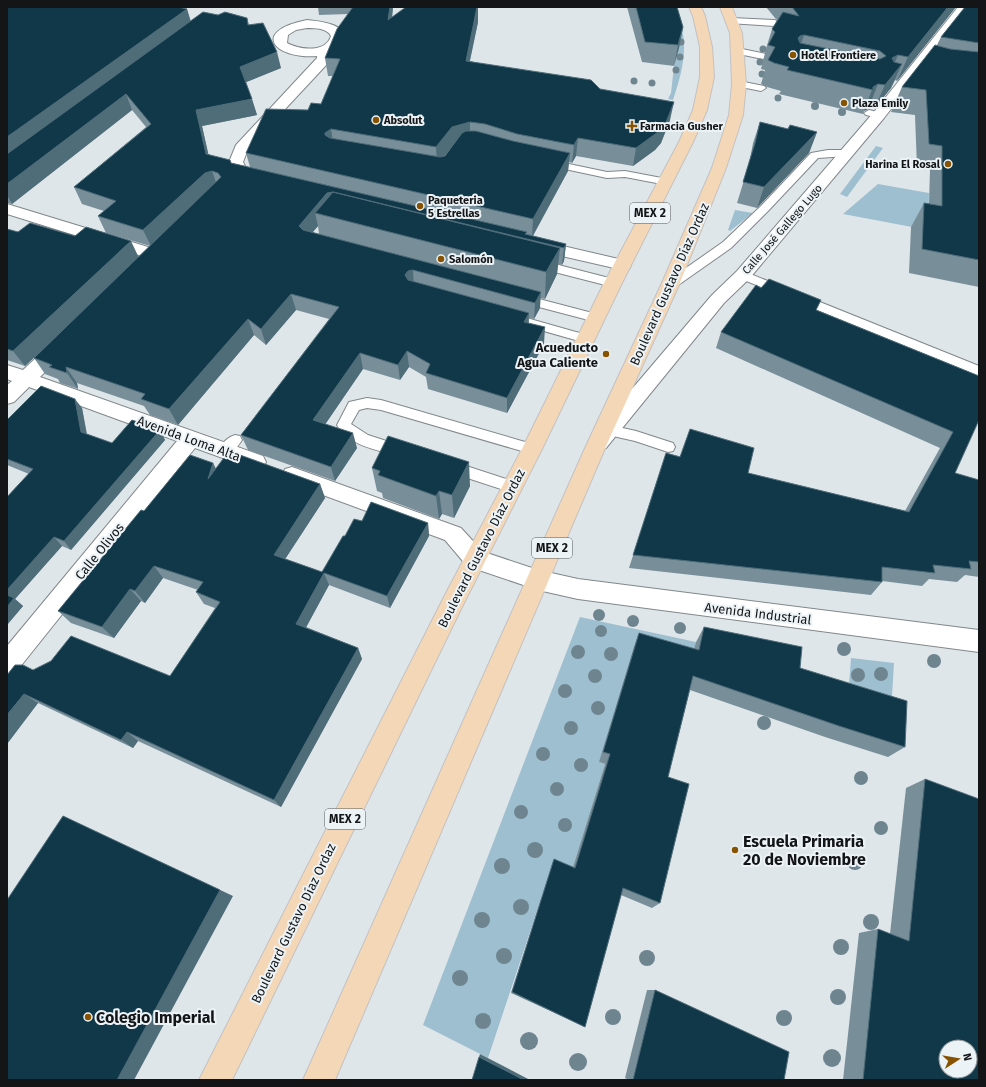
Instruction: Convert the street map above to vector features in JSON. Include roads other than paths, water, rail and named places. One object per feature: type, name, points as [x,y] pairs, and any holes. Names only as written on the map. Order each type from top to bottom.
[{"type":"main road","name":"Boulevard Gustavo Díaz Ordaz","points":[[215,1080],[475,559],[532,449],[596,318],[666,182],[700,110],[707,77],[706,47],[699,16],[695,7]]},
{"type":"main road","name":"Boulevard Gustavo Díaz Ordaz","points":[[319,1080],[538,580],[670,285],[719,168],[736,115],[739,84],[736,33],[728,14]]},
{"type":"street","name":"Calle José Gallego Lugo","points":[[602,438],[718,299],[743,275],[847,153],[895,85],[926,64],[964,7]]},
{"type":"street","points":[[297,21],[331,28],[338,36],[336,41],[319,50],[294,52],[280,45],[279,41],[283,32],[297,21]]},
{"type":"street","points":[[272,182],[242,175],[236,162],[241,148],[258,127],[324,59],[323,54],[319,50]]},
{"type":"street","points":[[7,209],[155,254]]},
{"type":"street","points":[[525,242],[623,265]]},
{"type":"street","points":[[7,398],[71,336]]},
{"type":"street","name":"Avenida Loma Alta","points":[[7,372],[191,438],[230,445],[452,534],[475,559]]},
{"type":"street","name":"Calle Olivos","points":[[8,661],[191,438]]},
{"type":"street","name":"Avenida Industrial","points":[[475,559],[538,580],[578,589],[979,642]]},
{"type":"lane","points":[[728,14],[750,21],[775,24]]},
{"type":"lane","points":[[737,51],[763,56]]},
{"type":"lane","points":[[739,84],[761,88]]},
{"type":"lane","points":[[670,285],[726,245],[765,208],[815,156],[828,153],[847,153]]},
{"type":"lane","points":[[536,160],[607,175],[625,174],[666,182]]},
{"type":"lane","points":[[529,262],[614,283]]},
{"type":"lane","points":[[743,275],[979,371]]},
{"type":"lane","points":[[511,296],[596,318]]},
{"type":"lane","points":[[494,313],[586,339]]},
{"type":"lane","points":[[418,457],[360,438],[350,432],[344,425],[354,406],[367,403],[381,405],[532,449]]},
{"type":"lane","points":[[602,438],[636,436],[668,447]]},
{"type":"lane","points":[[440,464],[513,486]]},
{"type":"place","name":"Hotel Frontiere","points":[[793,55]]},
{"type":"place","name":"Plaza Emily","points":[[844,103]]},
{"type":"place","name":"Absolut","points":[[376,120]]},
{"type":"place","name":"Farmacia Gusher","points":[[632,126]]},
{"type":"place","name":"Harina El Rosal","points":[[948,164]]},
{"type":"place","name":"Paqueteria 5 Estrellas","points":[[420,206]]},
{"type":"place","name":"Salomón","points":[[441,259]]},
{"type":"place","name":"Acueducto Agua Caliente","points":[[606,354]]},
{"type":"place","name":"Escuela Primaria 20 de Noviembre","points":[[735,850]]},
{"type":"place","name":"Colegio Imperial","points":[[88,1017]]}]
